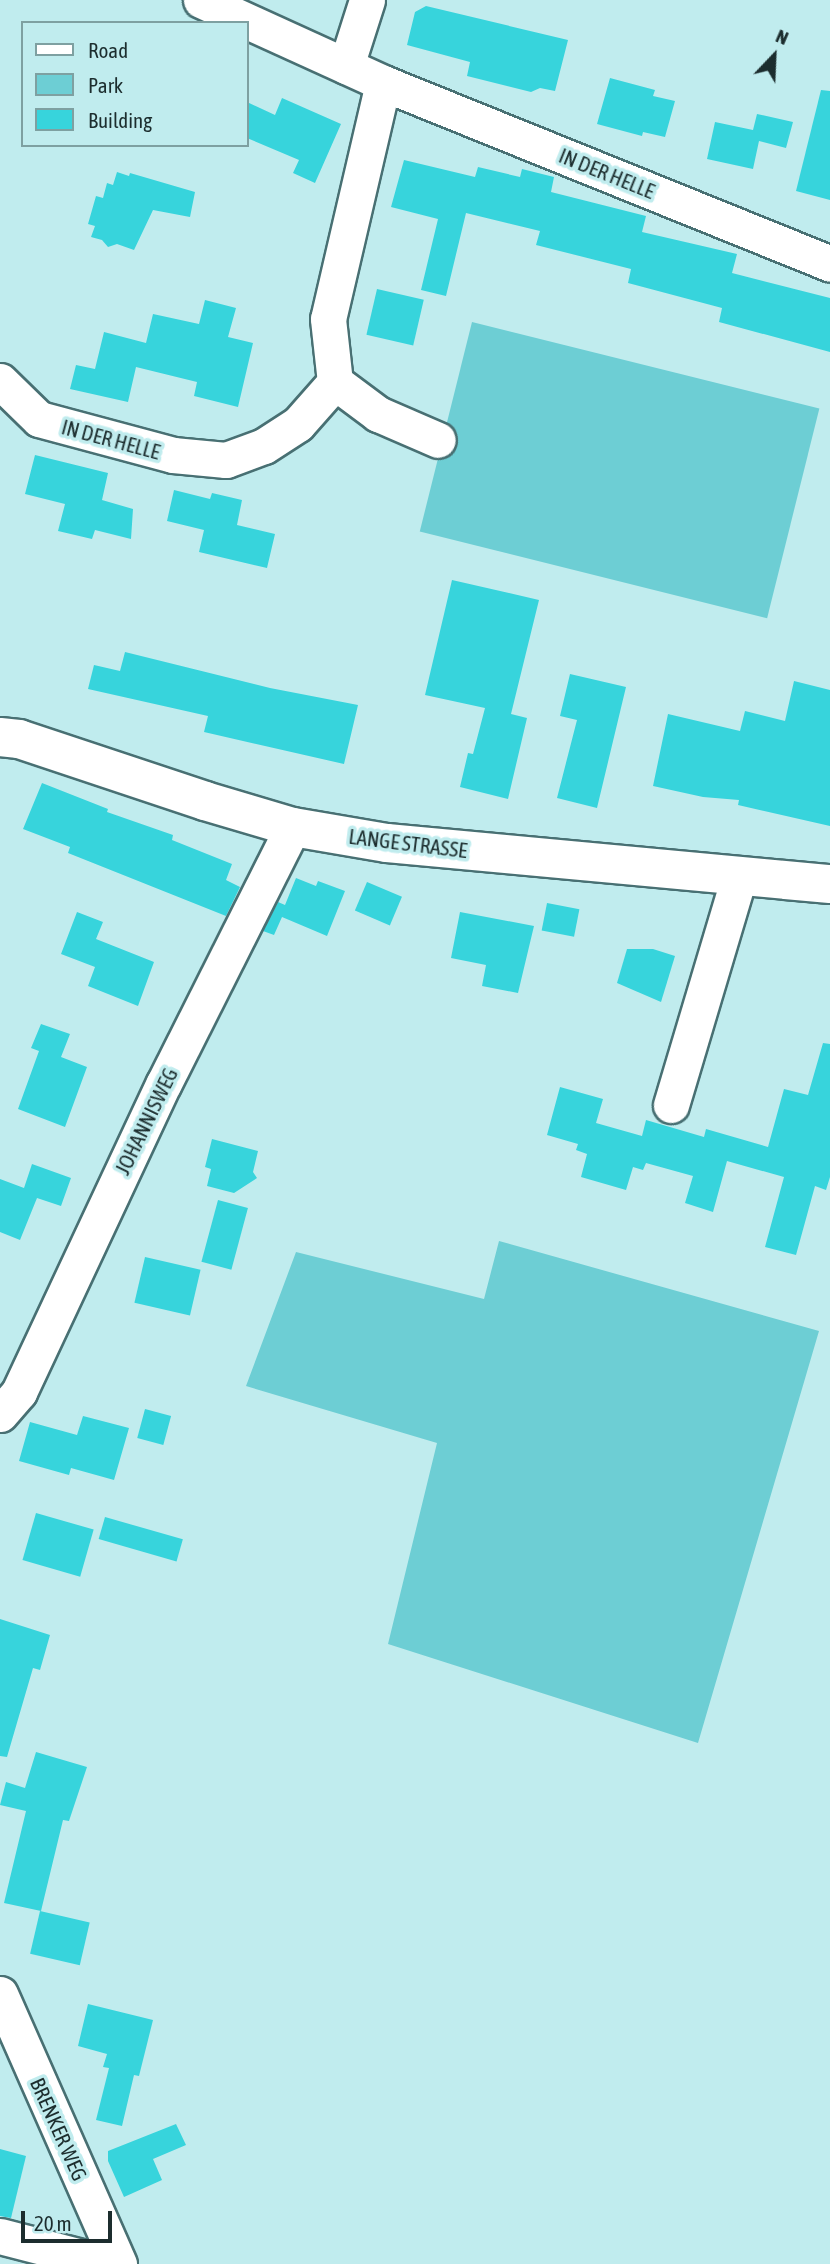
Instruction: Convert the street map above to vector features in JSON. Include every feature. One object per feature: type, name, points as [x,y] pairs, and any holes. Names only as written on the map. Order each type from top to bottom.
[{"type":"main road","name":"LANGE STRASSE","points":[[0,737],[19,739],[293,827],[387,843],[830,884]]},
{"type":"street","name":"IN DER HELLE","points":[[201,0],[247,21]]},
{"type":"street","points":[[346,66],[367,0]]},
{"type":"street","name":"IN DER HELLE","points":[[248,21],[383,83],[830,264]]},
{"type":"street","points":[[383,83],[328,319],[335,382],[378,414],[438,440]]},
{"type":"street","name":"IN DER HELLE","points":[[0,381],[39,419],[173,455],[226,460],[264,446],[298,424],[335,382]]},
{"type":"street","name":"JOHANNISWEG","points":[[0,1414],[19,1392],[164,1083],[293,827]]},
{"type":"street","points":[[671,1105],[739,877]]},
{"type":"street","name":"BRENKER WEG","points":[[0,1994],[119,2264]]},
{"type":"street","points":[[0,2236],[108,2264]]},
{"type":"green space","points":[[472,322],[819,409],[767,618],[420,532]]},
{"type":"green space","points":[[499,1241],[819,1331],[698,1743],[388,1644],[437,1443],[246,1386],[296,1252],[484,1299]]},
{"type":"building","points":[[426,6],[568,40],[555,91],[540,88],[531,92],[467,76],[470,62],[407,45],[415,12]]},
{"type":"building","points":[[610,78],[655,90],[653,96],[675,101],[665,137],[643,132],[642,136],[597,124]]},
{"type":"building","points":[[821,90],[830,91],[830,200],[796,191]]},
{"type":"building","points":[[282,98],[341,124],[315,183],[293,173],[299,160],[248,138],[248,102],[275,115]]},
{"type":"building","points":[[757,114],[793,122],[786,148],[759,141],[753,169],[707,159],[715,122],[753,130]]},
{"type":"building","points":[[404,160],[475,177],[478,167],[520,177],[522,169],[554,177],[551,192],[646,216],[642,232],[737,254],[732,273],[830,298],[830,352],[719,322],[722,308],[628,283],[631,269],[536,245],[540,231],[466,213],[446,296],[421,290],[438,219],[391,207]]},
{"type":"building","points":[[117,172],[129,176],[130,173],[195,192],[190,217],[153,210],[134,250],[117,244],[108,247],[102,240],[91,237],[95,226],[88,224],[96,196],[103,198],[107,183],[113,185]]},
{"type":"building","points":[[377,289],[424,300],[413,346],[366,335]]},
{"type":"building","points":[[205,300],[236,308],[228,337],[253,343],[238,407],[194,396],[197,382],[136,367],[128,402],[70,389],[76,365],[95,369],[104,332],[146,343],[153,314],[199,324]]},
{"type":"building","points":[[35,455],[108,473],[102,500],[133,509],[131,539],[95,530],[92,539],[58,531],[65,504],[25,494]]},
{"type":"building","points":[[174,490],[210,499],[212,493],[242,500],[237,525],[275,534],[267,568],[199,552],[204,530],[167,521]]},
{"type":"building","points":[[452,580],[539,600],[511,714],[527,718],[508,799],[460,787],[468,753],[473,754],[485,708],[425,695]]},
{"type":"building","points":[[125,652],[270,688],[358,705],[344,764],[204,732],[208,716],[88,689],[94,665],[120,671]]},
{"type":"building","points":[[570,674],[626,687],[597,808],[557,798],[577,720],[560,716]]},
{"type":"building","points":[[794,681],[830,690],[830,826],[738,805],[739,800],[703,797],[653,786],[668,714],[740,731],[745,711],[785,721]]},
{"type":"building","points":[[42,783],[108,809],[107,812],[173,835],[172,840],[232,864],[226,880],[240,887],[226,916],[68,853],[70,847],[23,829]]},
{"type":"building","points":[[296,878],[316,886],[318,881],[345,891],[327,936],[282,917],[274,935],[263,931],[278,902],[285,905]]},
{"type":"building","points":[[367,882],[402,897],[390,925],[355,911]]},
{"type":"building","points":[[547,903],[579,909],[574,937],[542,930]]},
{"type":"building","points":[[77,912],[103,922],[96,939],[154,962],[138,1006],[88,986],[95,967],[61,954]]},
{"type":"building","points":[[460,912],[534,926],[518,993],[482,986],[486,965],[451,958]]},
{"type":"building","points":[[627,949],[653,949],[675,956],[661,1002],[617,983]]},
{"type":"building","points":[[41,1024],[70,1034],[61,1057],[87,1067],[65,1127],[18,1109],[39,1051],[31,1048]]},
{"type":"building","points":[[823,1043],[830,1044],[830,1177],[826,1190],[815,1186],[796,1255],[765,1247],[784,1177],[727,1161],[713,1212],[685,1203],[693,1176],[646,1163],[643,1170],[633,1167],[626,1190],[581,1177],[587,1154],[576,1150],[578,1144],[547,1135],[560,1087],[603,1099],[596,1123],[642,1136],[646,1120],[704,1137],[706,1129],[768,1147],[784,1089],[808,1095]]},
{"type":"building","points":[[212,1139],[258,1151],[253,1172],[257,1178],[234,1193],[207,1186],[211,1169],[205,1167]]},
{"type":"building","points":[[32,1164],[71,1178],[61,1206],[37,1198],[20,1240],[0,1232],[0,1179],[24,1188]]},
{"type":"building","points":[[218,1200],[248,1208],[231,1270],[201,1262]]},
{"type":"building","points":[[145,1257],[201,1270],[190,1316],[134,1303]]},
{"type":"building","points":[[145,1409],[171,1416],[163,1445],[137,1438]]},
{"type":"building","points":[[83,1416],[129,1428],[114,1480],[71,1468],[69,1475],[19,1461],[30,1422],[77,1435]]},
{"type":"building","points":[[36,1513],[94,1530],[80,1577],[22,1560]]},
{"type":"building","points":[[105,1517],[183,1539],[177,1561],[99,1539]]},
{"type":"building","points":[[0,1619],[50,1635],[40,1670],[33,1668],[7,1757],[0,1756]]},
{"type":"building","points":[[36,1752],[87,1767],[69,1821],[63,1820],[41,1911],[4,1903],[26,1811],[0,1805],[6,1782],[25,1788]]},
{"type":"building","points":[[40,1911],[90,1922],[80,1965],[30,1954]]},
{"type":"building","points":[[88,2004],[153,2020],[139,2076],[134,2075],[122,2126],[96,2120],[109,2068],[103,2067],[107,2054],[78,2046]]},
{"type":"building","points":[[176,2124],[186,2145],[153,2159],[162,2180],[124,2197],[108,2161],[108,2151]]},
{"type":"building","points":[[0,2149],[26,2156],[11,2218],[0,2216]]}]
